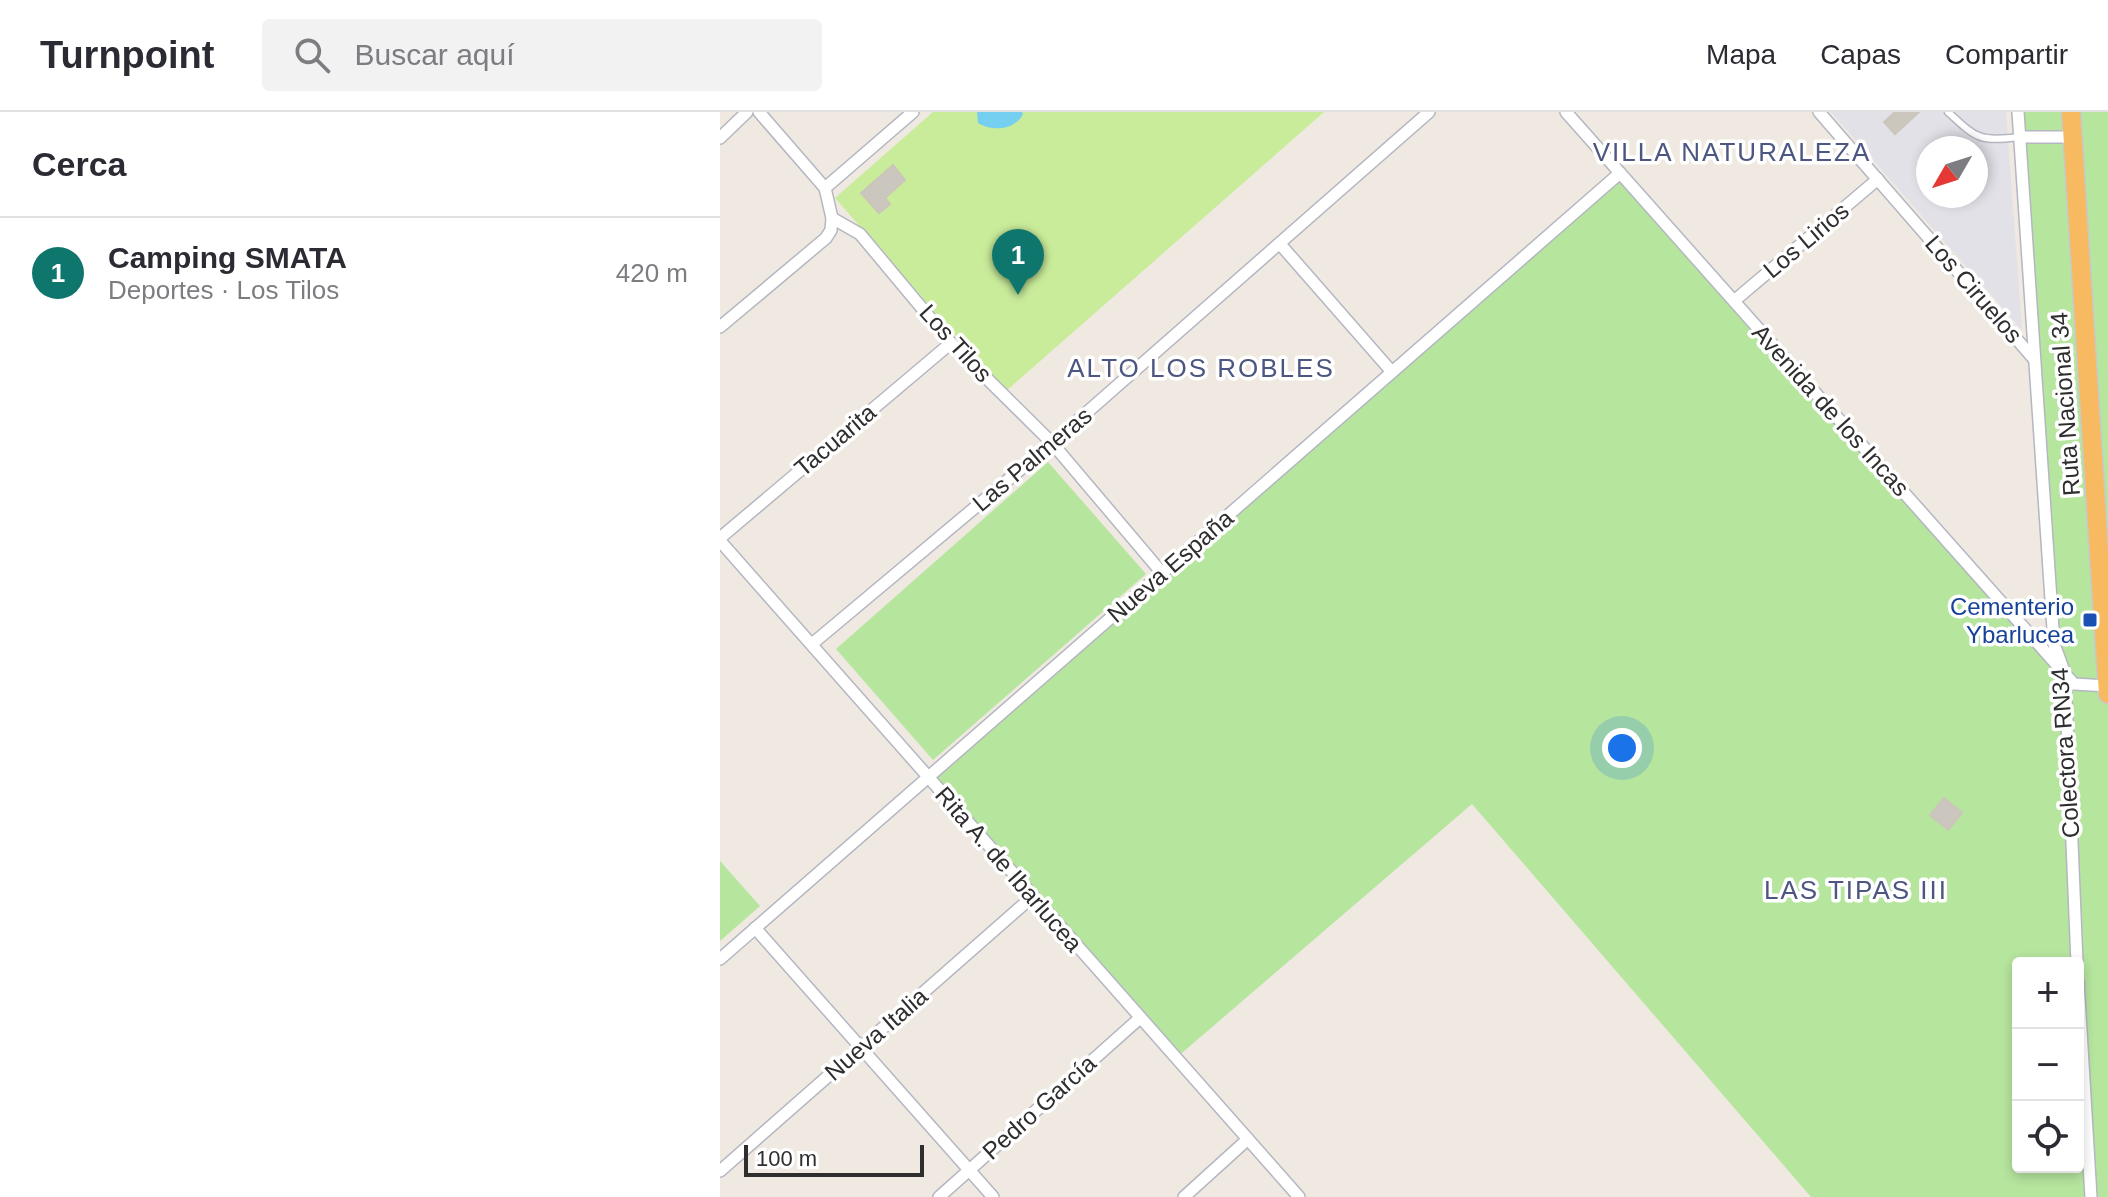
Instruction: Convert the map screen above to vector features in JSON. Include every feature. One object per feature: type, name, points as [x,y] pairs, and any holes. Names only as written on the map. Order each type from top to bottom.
[{"type":"highway","name":"Ruta Nacional 34","points":[[2071,112],[2108,694]]},
{"type":"street","points":[[720,138],[747,112]]},
{"type":"street","points":[[720,327],[826,238],[831,230],[832,218],[825,188],[759,112]]},
{"type":"street","points":[[825,188],[913,112]]},
{"type":"street","name":"Las Palmeras","points":[[812,644],[1052,443],[1429,112]]},
{"type":"street","name":"Avenida de los Incas","points":[[1566,112],[2065,674]]},
{"type":"street","name":"Los Ciruelos","points":[[1819,112],[2034,359]]},
{"type":"street","name":"Colectora RN34","points":[[2018,112],[2054,644],[2065,674],[2077,957]]},
{"type":"street","points":[[2019,137],[2072,137]]},
{"type":"street","name":"Nueva España","points":[[720,959],[1620,173]]},
{"type":"street","name":"Los Lirios","points":[[1734,301],[1878,179]]},
{"type":"street","name":"Los Tilos","points":[[832,218],[860,234],[951,343],[1052,443],[1162,573]]},
{"type":"street","points":[[1280,244],[1392,372]]},
{"type":"street","name":"Tacuarita","points":[[720,539],[951,343]]},
{"type":"street","name":"Rita A. de Ibarlucea","points":[[720,539],[1299,1197]]},
{"type":"street","points":[[2065,674],[2074,684],[2108,686]]},
{"type":"street","name":"Nueva Italia","points":[[720,1171],[1032,897]]},
{"type":"street","points":[[755,928],[993,1197]]},
{"type":"street","name":"Pedro García","points":[[939,1197],[1140,1018]]},
{"type":"street","points":[[2081,1029],[2091,1197]]},
{"type":"street","points":[[1184,1197],[1248,1139]]},
{"type":"lane","points":[[1948,112],[1973,135],[1992,140],[2019,137]]},
{"type":"shaded area","points":[[1831,112],[2006,112],[2022,330]]},
{"type":"green space","points":[[933,112],[1324,112],[1005,392],[835,198]]},
{"type":"green space","points":[[2018,112],[2108,112],[2108,1197],[1811,1197],[1472,804],[1176,1058],[929,777],[1620,173],[2063,672],[2054,644]]},
{"type":"green space","points":[[1048,462],[1146,574],[933,760],[836,649]]},
{"type":"green space","points":[[720,861],[760,906],[720,941]]},
{"type":"water","points":[[977,112],[1023,114],[1015,123],[996,128],[978,123]]},
{"type":"building","points":[[1895,112],[1919,112],[1895,134],[1884,122]]},
{"type":"building","points":[[893,165],[905,180],[885,198],[890,204],[879,213],[861,193]]},
{"type":"building","points":[[1944,798],[1962,813],[1948,830],[1930,815]]},
{"type":"place","name":"Camping SMATA","points":[[1018,295]]},
{"type":"place","name":"Cementerio Ybarlucea","points":[[2090,620]]},
{"type":"district","name":"VILLA NATURALEZA","points":[[1732,152]]},
{"type":"district","name":"ALTO LOS ROBLES","points":[[1201,368]]},
{"type":"district","name":"LAS TIPAS III","points":[[1856,890]]}]
